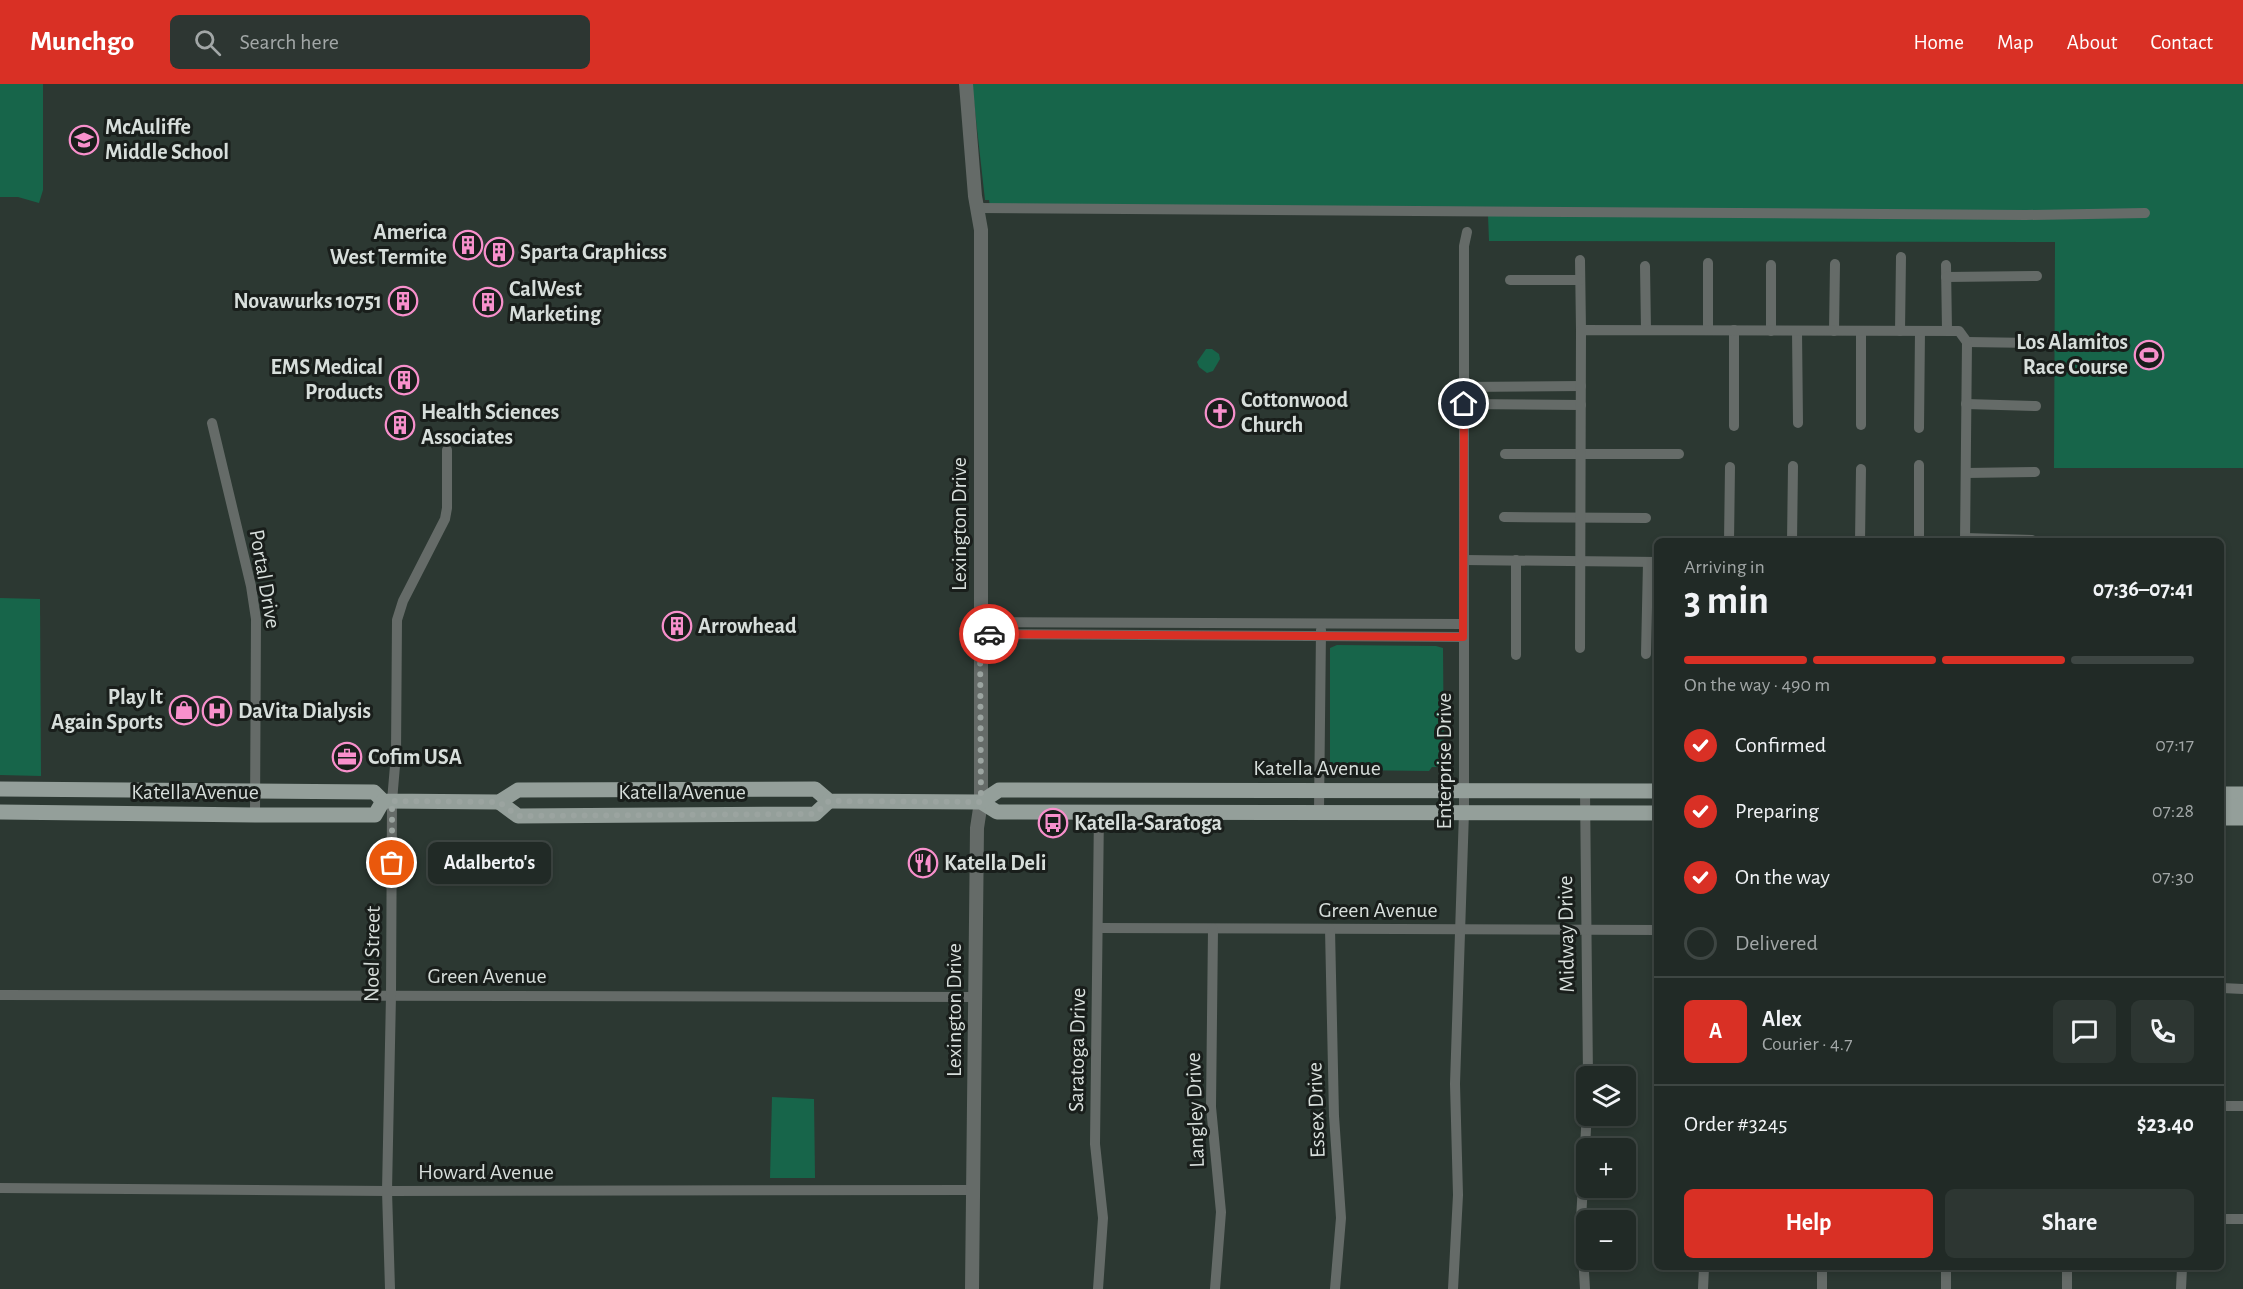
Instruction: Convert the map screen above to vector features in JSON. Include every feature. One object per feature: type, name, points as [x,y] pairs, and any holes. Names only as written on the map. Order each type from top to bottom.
[{"type":"main road","name":"Katella Avenue","points":[[0,789],[374,792],[388,801],[499,802],[518,790],[815,789],[829,801],[981,802],[997,812],[1654,813]]},
{"type":"main road","name":"Katella Avenue","points":[[981,802],[999,790],[1654,791]]},
{"type":"main road","points":[[2224,794],[2243,794]]},
{"type":"main road","name":"Katella Avenue","points":[[0,812],[255,816],[375,814],[388,801]]},
{"type":"main road","name":"Katella Avenue","points":[[499,802],[518,816],[815,814],[829,801]]},
{"type":"main road","points":[[2224,806],[2236,807],[2243,804]]},
{"type":"main road","points":[[2224,818],[2243,818]]},
{"type":"street","name":"Lexington Drive","points":[[966,84],[981,230],[981,802],[977,828],[972,1289]]},
{"type":"street","points":[[978,208],[2026,215],[2145,213]]},
{"type":"street","name":"Enterprise Drive","points":[[1453,1289],[1458,1195],[1455,1084],[1464,812],[1464,246],[1467,232]]},
{"type":"street","points":[[1900,331],[1901,257]]},
{"type":"street","points":[[1580,260],[1580,648]]},
{"type":"street","points":[[1708,263],[1708,330]]},
{"type":"street","points":[[1834,331],[1835,264]]},
{"type":"street","points":[[1771,265],[1771,331]]},
{"type":"street","points":[[1946,265],[1947,331]]},
{"type":"street","points":[[1645,266],[1646,330]]},
{"type":"street","points":[[1946,277],[2037,276]]},
{"type":"street","points":[[1510,280],[1580,280]]},
{"type":"street","points":[[1581,330],[1959,331],[1968,342],[1965,538]]},
{"type":"street","points":[[1734,330],[1734,426]]},
{"type":"street","points":[[1797,331],[1798,423]]},
{"type":"street","points":[[1860,331],[1861,425]]},
{"type":"street","points":[[1919,428],[1920,331]]},
{"type":"street","points":[[1968,342],[2035,343]]},
{"type":"street","points":[[1464,387],[1581,386]]},
{"type":"street","points":[[1464,404],[1581,405]]},
{"type":"street","points":[[1966,404],[2036,406]]},
{"type":"street","name":"Portal Drive","points":[[212,423],[251,586],[256,619],[255,816]]},
{"type":"street","name":"Noel Street","points":[[390,1289],[387,1191],[391,995],[388,801],[396,754],[398,620],[404,602],[445,519],[447,450]]},
{"type":"street","points":[[1505,454],[1679,454]]},
{"type":"street","points":[[1919,465],[1919,538]]},
{"type":"street","points":[[1792,538],[1793,466]]},
{"type":"street","points":[[1729,538],[1730,467]]},
{"type":"street","points":[[1860,538],[1861,469]]},
{"type":"street","points":[[1966,473],[2035,472]]},
{"type":"street","points":[[1504,517],[1646,518]]},
{"type":"street","points":[[1465,560],[1653,562],[1646,654]]},
{"type":"street","points":[[1516,560],[1516,655]]},
{"type":"street","points":[[1319,812],[1321,623]]},
{"type":"street","points":[[980,628],[1321,623],[1463,624]]},
{"type":"street","points":[[980,628],[1463,637]]},
{"type":"street","name":"Midway Drive","points":[[1585,790],[1588,1066]]},
{"type":"street","name":"Saratoga Drive","points":[[1098,1289],[1103,1218],[1095,1144],[1099,811]]},
{"type":"street","name":"Green Avenue","points":[[1098,928],[1654,930]]},
{"type":"street","name":"Langley Drive","points":[[1213,929],[1211,1107],[1221,1212],[1215,1289]]},
{"type":"street","name":"Essex Drive","points":[[1330,929],[1334,1116],[1341,1218],[1335,1289]]},
{"type":"street","points":[[2224,988],[2243,988]]},
{"type":"street","name":"Green Avenue","points":[[0,995],[974,997]]},
{"type":"street","points":[[2224,1106],[2243,1106]]},
{"type":"street","points":[[1585,1289],[1581,1220],[1586,1126]]},
{"type":"street","name":"Howard Avenue","points":[[0,1188],[387,1191],[972,1190]]},
{"type":"street","points":[[2224,1219],[2243,1219]]},
{"type":"street","points":[[1703,1289],[1704,1270]]},
{"type":"street","points":[[1822,1270],[1822,1289]]},
{"type":"street","points":[[1946,1270],[1946,1289]]},
{"type":"street","points":[[2067,1270],[2067,1289]]},
{"type":"street","points":[[2181,1289],[2182,1270]]},
{"type":"green space","points":[[0,84],[43,84],[43,190],[39,203],[18,197],[0,197]]},
{"type":"green space","name":"Los Alamitos Race Course","points":[[972,84],[2243,84],[2243,468],[2054,468],[2055,242],[1489,241],[1488,215],[991,212],[989,200],[985,200]]},
{"type":"green space","points":[[1206,349],[1212,349],[1219,354],[1220,359],[1213,371],[1207,373],[1199,367],[1197,362]]},
{"type":"green space","points":[[0,598],[40,599],[41,776],[0,775]]},
{"type":"green space","points":[[1337,645],[1436,646],[1443,648],[1444,767],[1432,767],[1429,771],[1349,770],[1345,766],[1330,766],[1330,648]]},
{"type":"green space","points":[[772,1097],[814,1099],[815,1178],[770,1178]]},
{"type":"way so far","points":[[392,863],[392,801],[499,802],[518,816],[815,814],[829,801],[981,802],[980,634],[989,634]]},
{"type":"place","name":"McAuliffe Middle School","points":[[84,140]]},
{"type":"place","name":"America West Termite","points":[[468,245]]},
{"type":"place","name":"Sparta Graphicss","points":[[499,252]]},
{"type":"place","name":"Novawurks 10751","points":[[403,301]]},
{"type":"place","name":"CalWest Marketing","points":[[488,302]]},
{"type":"place","name":"Los Alamitos Race Course","points":[[2149,355]]},
{"type":"place","name":"EMS Medical Products","points":[[404,380]]},
{"type":"place","name":"Cottonwood Church","points":[[1220,413]]},
{"type":"place","name":"Health Sciences Associates","points":[[400,425]]},
{"type":"place","name":"Arrowhead","points":[[677,626]]},
{"type":"place","name":"Play It Again Sports","points":[[184,710]]},
{"type":"place","name":"DaVita Dialysis","points":[[217,711]]},
{"type":"place","name":"Cofim USA","points":[[347,757]]},
{"type":"place","name":"Katella-Saratoga","points":[[1053,823]]},
{"type":"place","name":"Adalberto's","points":[[392,863]]},
{"type":"place","name":"Katella Deli","points":[[923,863]]},
{"type":"route","points":[[989,634],[1463,637],[1464,404]]}]
